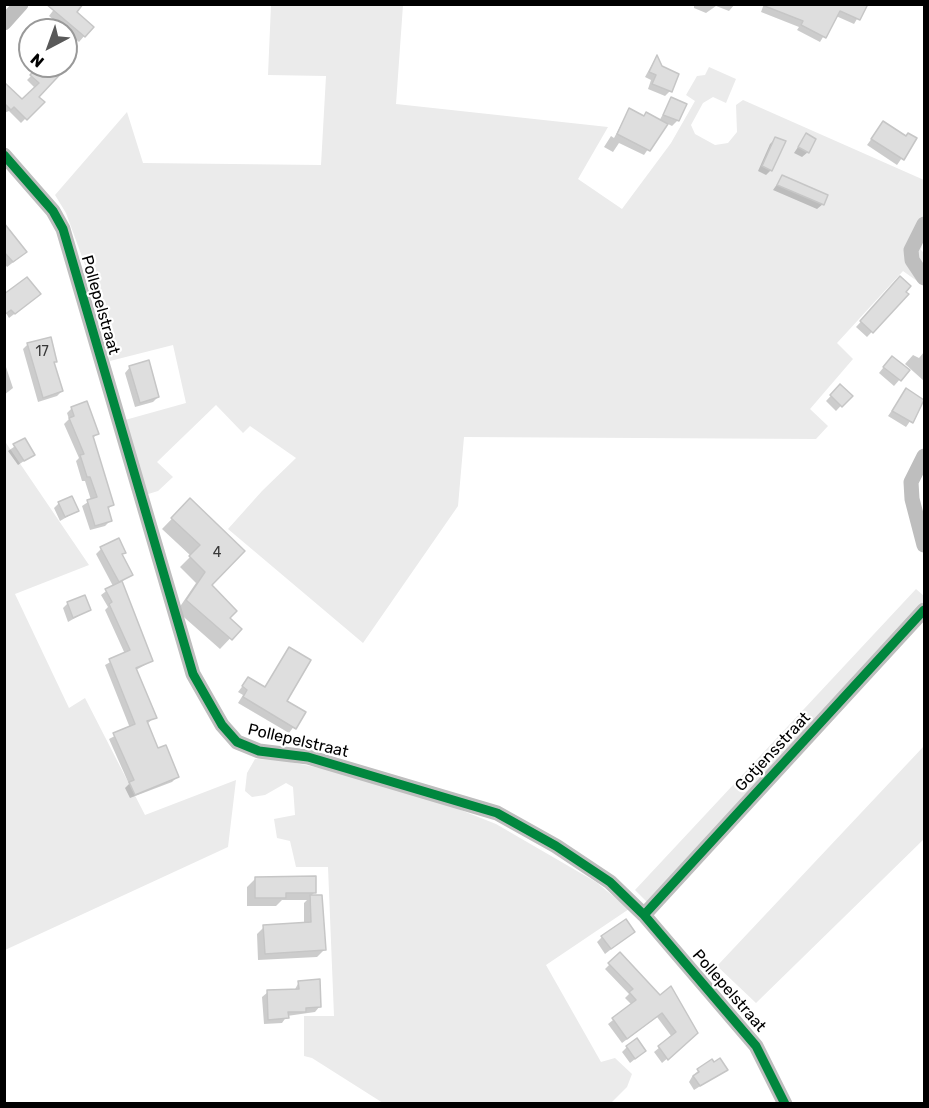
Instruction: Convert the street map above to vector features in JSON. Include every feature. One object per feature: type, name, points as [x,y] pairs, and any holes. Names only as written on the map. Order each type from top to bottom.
[{"type":"street","points":[[4,23],[21,4]]},
{"type":"street","name":"Pollepelstraat","points":[[4,155],[53,211],[63,229],[147,524],[193,674],[222,725],[237,742],[259,750],[308,757],[497,813],[556,846],[609,882],[644,915],[756,1046],[785,1104]]},
{"type":"street","points":[[924,224],[911,250],[912,260],[924,278]]},
{"type":"street","points":[[924,456],[911,482],[912,499],[924,544]]},
{"type":"street","name":"Gotjensstraat","points":[[644,915],[924,610]]},
{"type":"shaded area","points":[[271,5],[403,5],[396,104],[608,127],[578,179],[622,209],[671,143],[695,101],[686,95],[697,76],[705,75],[709,67],[736,79],[726,103],[713,97],[703,103],[691,125],[695,134],[715,145],[728,143],[737,132],[736,105],[743,100],[924,180],[924,237],[921,250],[924,253],[924,286],[903,271],[837,343],[853,359],[810,409],[828,426],[816,439],[464,437],[458,506],[363,643],[228,529],[296,458],[250,426],[243,433],[216,405],[157,462],[173,477],[158,491],[145,495],[125,420],[186,403],[173,345],[110,361],[85,265],[66,213],[55,195],[127,112],[143,163],[321,165],[326,76],[268,75]]},
{"type":"shaded area","points":[[4,440],[89,565],[15,594],[69,708],[85,698],[145,815],[236,780],[228,847],[5,950]]},
{"type":"shaded area","points":[[916,589],[924,596],[924,601],[648,903],[635,890]]},
{"type":"shaded area","points":[[924,746],[924,839],[756,1003],[717,966]]},
{"type":"shaded area","points":[[255,759],[280,760],[325,769],[443,803],[496,824],[596,882],[629,909],[546,965],[601,1062],[615,1058],[632,1074],[627,1087],[611,1103],[383,1103],[312,1058],[304,1056],[304,1016],[334,1016],[328,867],[296,867],[290,841],[277,838],[274,819],[295,815],[293,787],[286,783],[265,795],[252,797],[245,791],[247,773]]},
{"type":"building","points":[[46,4],[83,4],[77,12],[94,27],[85,37],[78,31],[78,18],[63,18]]},
{"type":"building","points":[[868,4],[860,20],[840,11],[826,38],[801,25],[803,21],[762,5]]},
{"type":"building","points":[[657,55],[662,66],[679,74],[672,92],[652,84],[656,75],[649,72]]},
{"type":"building","points":[[33,78],[57,78],[39,97],[45,102],[27,120],[14,107],[11,110],[4,103],[4,82],[22,99],[39,83]]},
{"type":"building","points":[[671,97],[687,104],[679,121],[663,115]]},
{"type":"building","points":[[629,108],[644,116],[646,112],[668,124],[650,151],[617,134]]},
{"type":"building","points":[[883,121],[906,136],[908,133],[917,138],[904,160],[871,139]]},
{"type":"building","points":[[806,133],[816,139],[809,153],[798,147]]},
{"type":"building","points":[[775,137],[786,141],[772,171],[762,166]]},
{"type":"building","points":[[782,175],[828,195],[824,205],[777,185]]},
{"type":"building","points":[[4,223],[27,252],[13,262],[4,252]]},
{"type":"building","points":[[900,276],[911,286],[906,292],[909,294],[873,333],[860,321]]},
{"type":"building","points":[[27,277],[41,294],[15,314],[11,310],[4,315],[4,294]]},
{"type":"building","points":[[51,337],[57,362],[54,362],[63,391],[43,398],[27,343]]},
{"type":"building","points":[[892,356],[910,370],[901,381],[883,367]]},
{"type":"building","points":[[149,360],[159,397],[140,403],[129,366]]},
{"type":"building","points":[[840,384],[853,396],[842,407],[830,395]]},
{"type":"building","points":[[906,388],[924,400],[913,423],[892,411]]},
{"type":"building","points":[[87,401],[99,434],[93,436],[114,505],[108,507],[112,521],[95,526],[87,500],[97,497],[90,477],[87,477],[80,455],[84,454],[69,418],[74,416],[71,407]]},
{"type":"building","points":[[25,438],[35,455],[24,461],[13,444]]},
{"type":"building","points":[[72,496],[79,511],[65,517],[58,502]]},
{"type":"building","points":[[190,498],[245,551],[212,585],[237,611],[230,618],[242,629],[232,640],[186,600],[205,572],[189,556],[200,545],[171,518]]},
{"type":"building","points":[[119,538],[126,553],[122,554],[133,575],[119,582],[100,547]]},
{"type":"building","points":[[122,581],[153,661],[136,668],[157,718],[147,721],[158,748],[166,745],[179,777],[135,795],[129,782],[134,780],[113,733],[135,724],[109,659],[130,650],[109,604],[112,602],[105,589]]},
{"type":"building","points":[[85,595],[91,610],[73,618],[67,602]]},
{"type":"building","points":[[289,647],[311,660],[287,701],[306,712],[296,729],[243,697],[247,690],[242,686],[248,677],[265,687]]},
{"type":"building","points":[[316,876],[316,893],[286,893],[286,898],[255,898],[255,877]]},
{"type":"building","points":[[310,895],[322,895],[326,950],[265,954],[263,925],[311,922]]},
{"type":"building","points":[[626,919],[635,932],[611,949],[601,936]]},
{"type":"building","points":[[620,952],[660,995],[671,986],[698,1033],[668,1060],[658,1046],[676,1032],[662,1013],[627,1039],[612,1018],[636,1000],[629,992],[633,989],[608,963]]},
{"type":"building","points":[[320,979],[321,1007],[306,1008],[306,1012],[288,1012],[289,1018],[268,1020],[267,990],[299,989],[298,981]]},
{"type":"building","points":[[637,1038],[646,1051],[635,1059],[626,1046]]},
{"type":"building","points":[[720,1058],[728,1070],[700,1086],[693,1076],[699,1072],[697,1069],[712,1059],[714,1062]]},
{"type":"cycle path","points":[[4,155],[53,211],[63,229],[193,674],[222,725],[237,742],[259,751],[308,757],[497,813],[556,846],[610,882],[644,915],[756,1046],[785,1104]]},
{"type":"cycle path","points":[[644,915],[924,610]]}]
